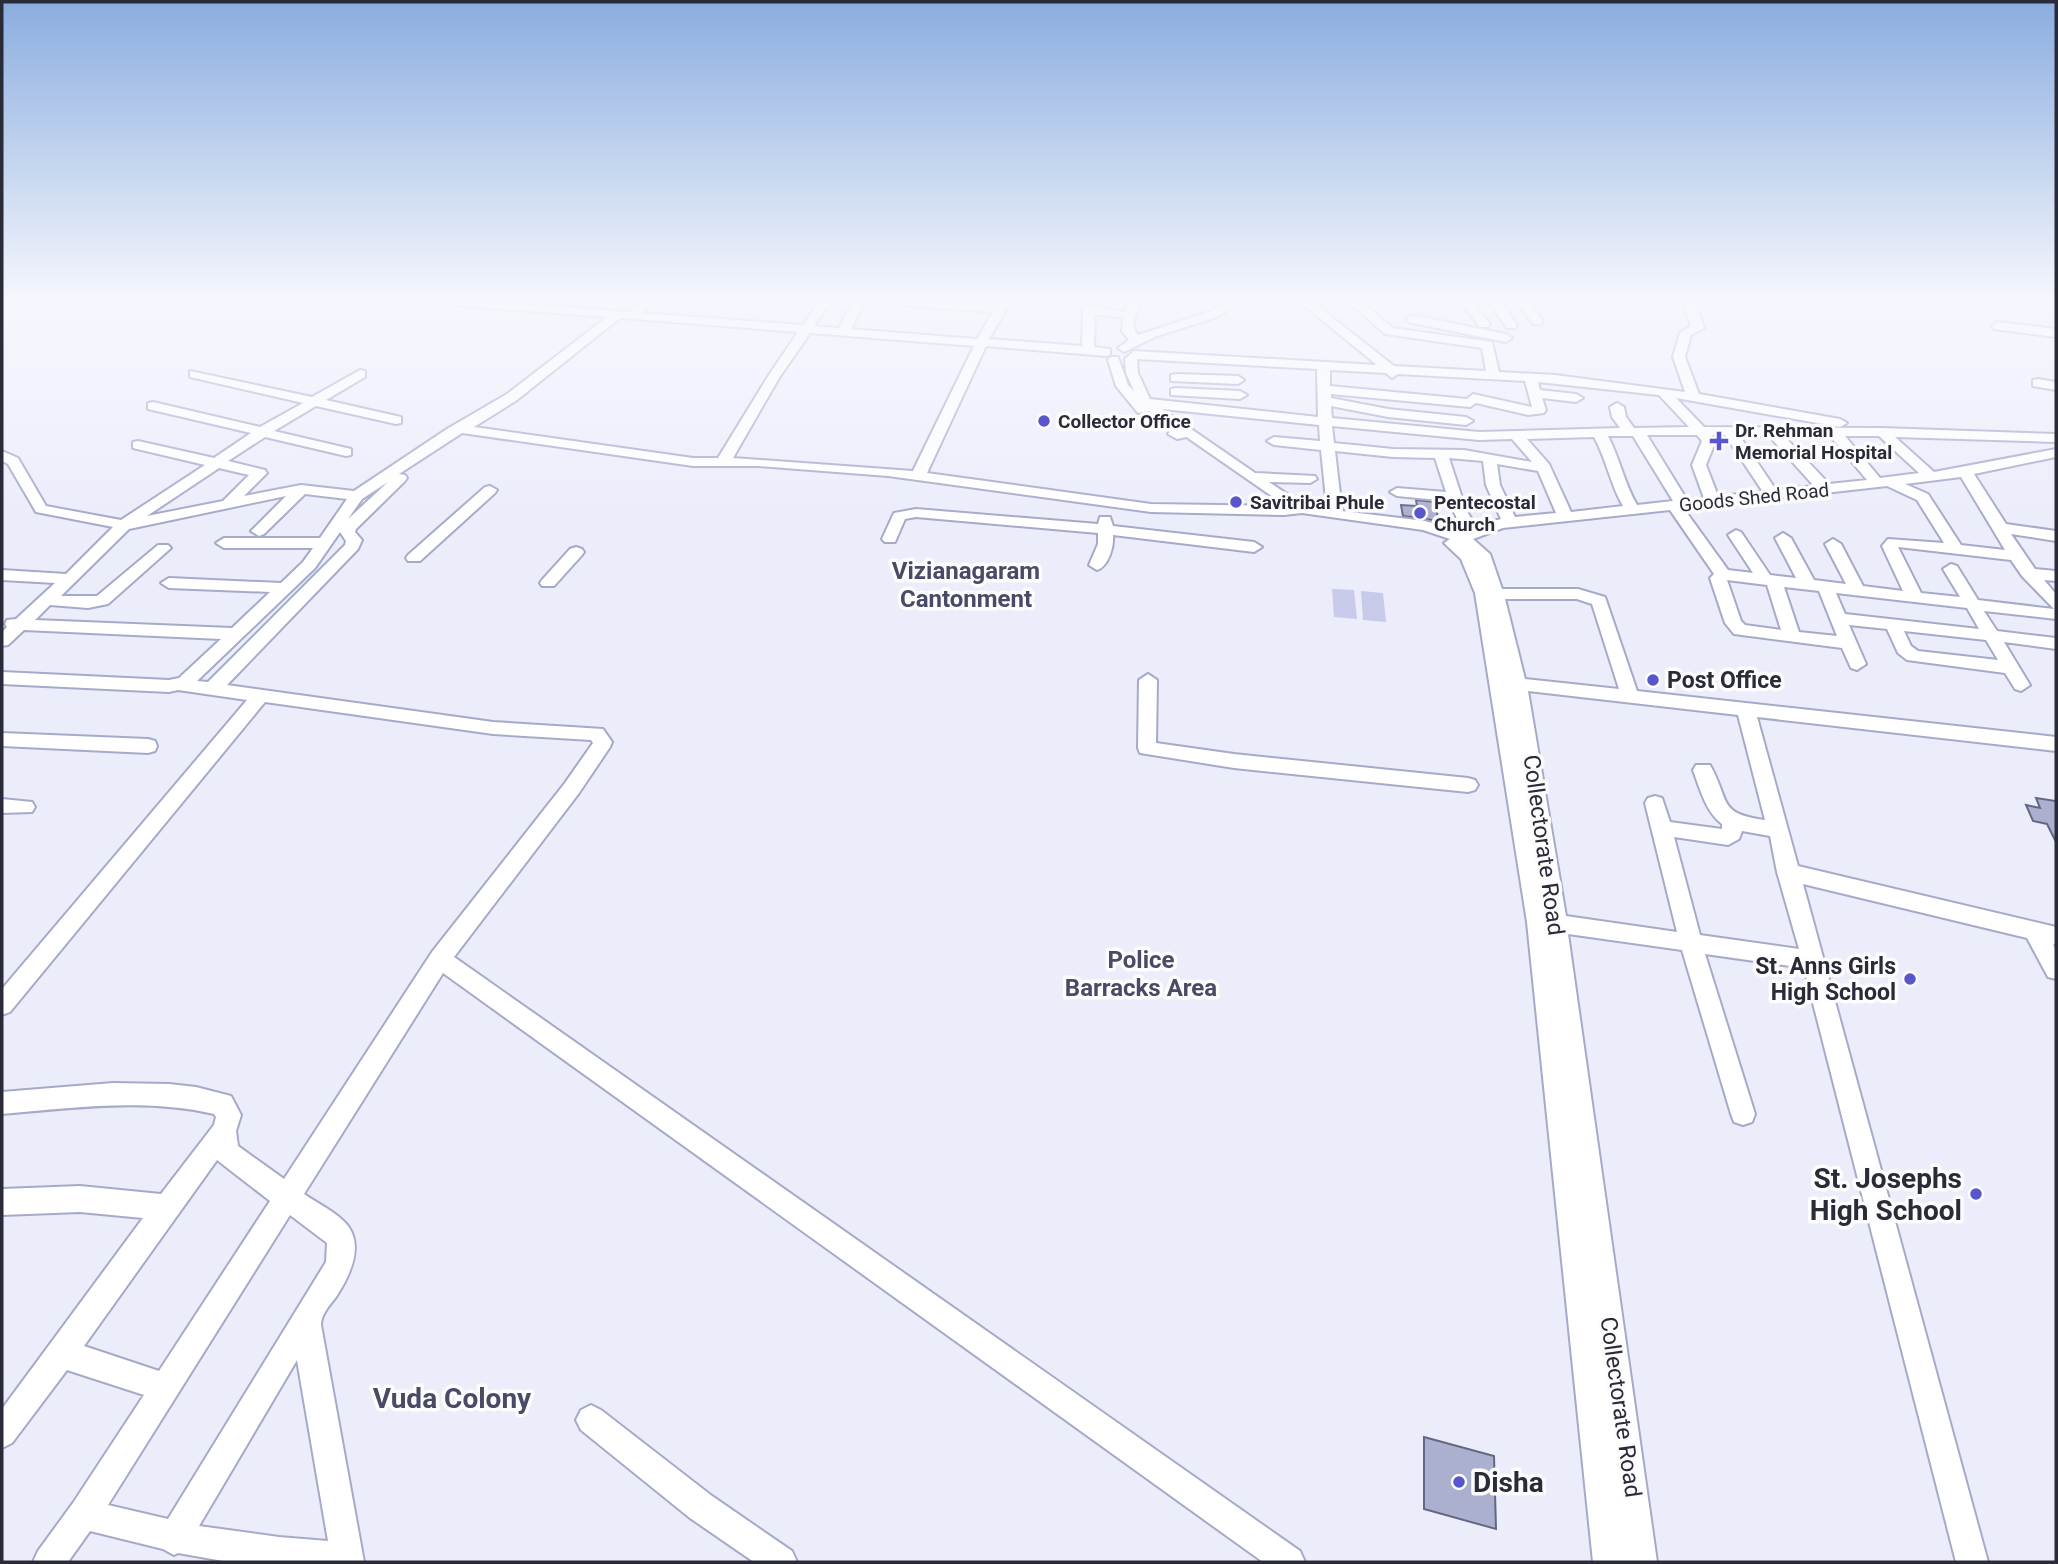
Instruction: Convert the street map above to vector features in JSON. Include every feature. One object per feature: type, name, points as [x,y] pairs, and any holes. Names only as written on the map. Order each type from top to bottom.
[{"type":"street","points":[[179,684],[192,679],[309,565],[357,496],[452,432],[512,397],[546,372]]},
{"type":"street","points":[[723,462],[742,426],[777,372]]},
{"type":"street","points":[[918,476],[967,372]]},
{"type":"street","points":[[1123,372],[1122,386],[1136,405],[1294,505],[1297,516],[1463,539]]},
{"type":"street","points":[[1131,372],[1145,402],[1181,433],[1294,510]]},
{"type":"street","points":[[1175,407],[1176,372]]},
{"type":"street","points":[[1323,372],[1325,422],[1335,514]]},
{"type":"street","points":[[1390,394],[1392,372]]},
{"type":"street","points":[[1409,372],[1474,398]]},
{"type":"street","points":[[1485,372],[1498,376],[1662,392],[1877,432],[1930,476]]},
{"type":"street","points":[[1497,372],[1498,376]]},
{"type":"street","points":[[1684,372],[1693,397]]},
{"type":"street","points":[[195,374],[396,420]]},
{"type":"street","points":[[2,640],[10,624],[46,600],[100,551],[124,525],[264,430],[360,374]]},
{"type":"street","points":[[1464,454],[1463,429],[1474,398],[1498,376]]},
{"type":"street","points":[[1324,395],[1390,394],[1474,398],[1537,411],[1540,407],[1531,378]]},
{"type":"street","points":[[1176,385],[1238,380]]},
{"type":"street","points":[[2038,383],[2056,393]]},
{"type":"street","points":[[1176,385],[1240,395]]},
{"type":"street","points":[[1662,392],[1709,440],[1699,465],[1713,502]]},
{"type":"street","points":[[1536,393],[1576,398]]},
{"type":"street","points":[[1324,395],[1388,413],[1463,429]]},
{"type":"street","points":[[1145,402],[1325,422],[1463,429],[1496,428],[1511,435],[1544,468],[1566,517]]},
{"type":"street","points":[[153,406],[264,430],[346,452]]},
{"type":"street","points":[[1617,407],[1619,417],[1634,432],[1723,575]]},
{"type":"street","points":[[1209,411],[1227,424]]},
{"type":"street","points":[[461,429],[657,458],[803,465],[918,476],[1151,508],[1294,510],[1335,514],[1425,526],[1463,539]]},
{"type":"street","points":[[1729,431],[1772,495]]},
{"type":"street","points":[[1511,435],[1729,431],[1877,432],[2056,438]]},
{"type":"street","points":[[1773,432],[1825,489]]},
{"type":"street","points":[[1834,432],[1881,482],[1909,489],[1923,497],[1955,548]]},
{"type":"street","points":[[1599,433],[1613,458],[1620,489],[1633,510]]},
{"type":"street","points":[[1274,442],[1393,453],[1464,454],[1544,468]]},
{"type":"street","points":[[138,445],[260,473],[226,504]]},
{"type":"street","points":[[1440,453],[1455,497],[1463,539]]},
{"type":"street","name":"Goods Shed Road","points":[[1463,539],[1483,527],[1510,523],[1965,472],[2056,453]]},
{"type":"street","points":[[1489,457],[1493,485],[1510,523]]},
{"type":"street","points":[[5,461],[41,509],[124,525],[301,489],[357,496]]},
{"type":"street","points":[[1965,472],[1977,487],[2016,556],[2056,604]]},
{"type":"street","points":[[1253,477],[1310,479]]},
{"type":"street","points":[[212,689],[353,546],[355,542],[347,533],[349,527],[400,478]]},
{"type":"street","points":[[259,531],[301,489]]},
{"type":"street","points":[[414,558],[490,490]]},
{"type":"street","points":[[1397,492],[1455,497]]},
{"type":"street","points":[[1097,565],[1104,552],[1106,530],[1102,501]]},
{"type":"street","points":[[890,539],[897,519],[907,513],[1106,530],[1254,547]]},
{"type":"street","points":[[2001,528],[2056,536]]},
{"type":"street","points":[[1736,535],[1769,579],[1792,637]]},
{"type":"street","points":[[1783,538],[1838,618],[1857,664]]},
{"type":"street","name":"Collectorate Road","points":[[1463,539],[1482,554],[1496,594],[1524,711],[1556,923],[1641,1562]]},
{"type":"street","name":"Collectorate Road","points":[[1463,539],[1482,593],[1527,840],[1609,1562]]},
{"type":"street","points":[[1914,596],[1890,544],[1904,541],[2016,556]]},
{"type":"street","points":[[224,543],[325,543]]},
{"type":"street","points":[[1833,544],[1856,589]]},
{"type":"street","points":[[46,600],[88,603],[102,600],[163,548]]},
{"type":"street","points":[[548,583],[576,552]]},
{"type":"street","points":[[1951,569],[2021,685]]},
{"type":"street","points":[[2028,573],[2056,576]]},
{"type":"street","points":[[2,575],[68,579]]},
{"type":"street","points":[[1847,643],[1747,632],[1736,627],[1717,582],[1718,578],[1723,575],[1816,584],[2056,614]]},
{"type":"street","points":[[169,583],[284,588]]},
{"type":"street","points":[[1496,594],[1578,594],[1599,601],[1630,696]]},
{"type":"street","points":[[1838,618],[2056,643]]},
{"type":"street","points":[[10,624],[237,634]]},
{"type":"street","points":[[1894,624],[1904,649],[1913,656],[2012,668]]},
{"type":"street","points":[[2,678],[179,684],[493,728],[596,734],[603,742],[572,788],[440,959],[290,1197],[164,1387],[84,1514],[49,1562]]},
{"type":"street","points":[[1148,680],[1147,748],[1234,761],[1468,785]]},
{"type":"street","points":[[1518,684],[2056,744]]},
{"type":"street","points":[[2,1005],[259,696]]},
{"type":"street","points":[[1746,709],[1787,872],[1972,1562]]},
{"type":"street","points":[[2,739],[148,746]]},
{"type":"street","points":[[1703,770],[1717,807],[1731,822],[1776,829]]},
{"type":"street","points":[[1655,803],[1691,943],[1742,1114]]},
{"type":"street","points":[[2,806],[25,807]]},
{"type":"street","points":[[1661,828],[1724,838],[1731,835],[1731,822]]},
{"type":"street","points":[[1787,872],[2056,936]]},
{"type":"street","points":[[1556,923],[1811,960]]},
{"type":"street","points":[[2034,931],[2056,971]]},
{"type":"street","points":[[440,959],[1289,1562]]},
{"type":"street","points":[[2,1103],[105,1095],[207,1100],[222,1104],[229,1115],[224,1131],[166,1207],[63,1354],[2,1433]]},
{"type":"street","points":[[174,1539],[340,1266],[342,1244],[338,1235],[226,1152],[224,1131]]},
{"type":"street","points":[[2,1202],[79,1199],[166,1207]]},
{"type":"street","points":[[84,1514],[174,1539],[296,1556],[347,1560],[308,1343],[307,1317]]},
{"type":"street","points":[[63,1354],[164,1387]]},
{"type":"street","points":[[591,1420],[701,1507],[781,1562]]},
{"type":"shaded area","points":[[1332,589],[1354,590],[1357,619],[1334,617]]},
{"type":"shaded area","points":[[1361,591],[1383,593],[1386,622],[1363,620]]},
{"type":"building","name":"Pentecostal Church","points":[[1416,500],[1434,502],[1439,521],[1403,516],[1401,505],[1417,506]]},
{"type":"building","points":[[2036,798],[2056,801],[2056,842],[2047,824],[2033,821],[2026,805],[2040,808]]},
{"type":"building","name":"Disha","points":[[1424,1437],[1494,1456],[1496,1529],[1424,1509]]},
{"type":"place","name":"Collector Office","points":[[1044,421]]},
{"type":"place","name":"Dr. Rehman Memorial Hospital","points":[[1719,441]]},
{"type":"place","name":"Savitribai Phule","points":[[1236,502]]},
{"type":"place","name":"Pentecostal Church","points":[[1420,513]]},
{"type":"place","name":"Post Office","points":[[1653,680]]},
{"type":"place","name":"St. Anns Girls High School","points":[[1910,979]]},
{"type":"place","name":"St. Josephs High School","points":[[1976,1194]]},
{"type":"place","name":"Disha","points":[[1459,1482]]},
{"type":"district","name":"Vizianagaram Cantonment","points":[[966,585]]},
{"type":"district","name":"Police Barracks Area","points":[[1141,974]]},
{"type":"district","name":"Vuda Colony","points":[[452,1398]]}]
